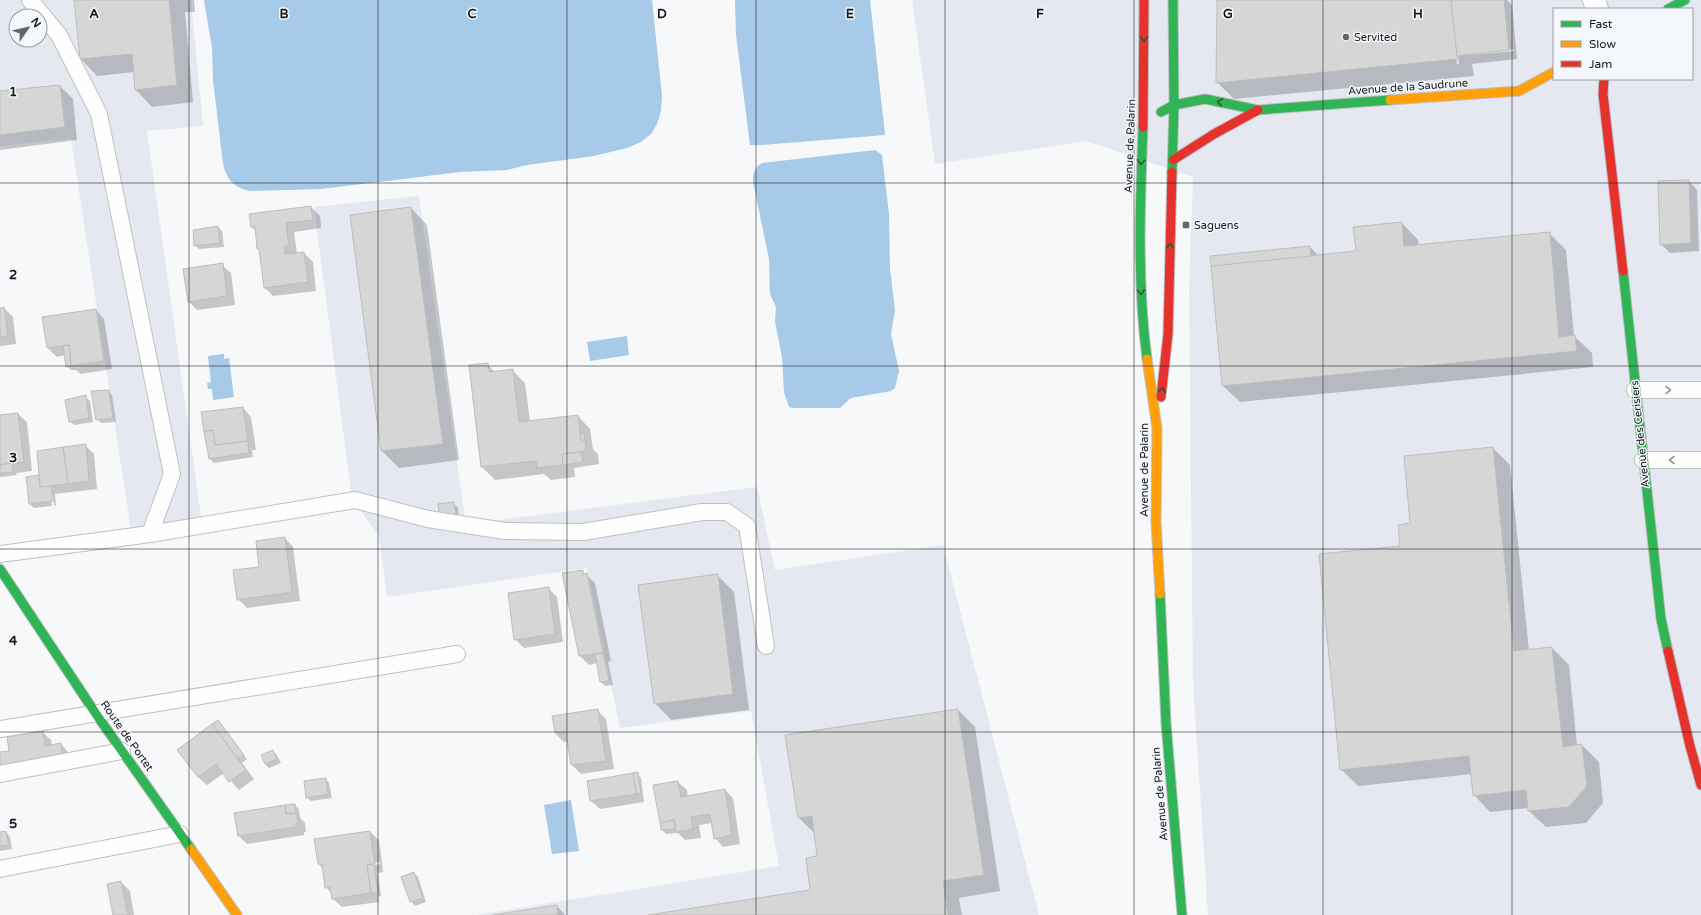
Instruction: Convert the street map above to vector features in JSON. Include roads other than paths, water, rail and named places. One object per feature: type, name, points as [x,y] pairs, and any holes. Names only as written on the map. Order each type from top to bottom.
[{"type":"street","name":"Avenue de Palarin","points":[[1144,0],[1144,98],[1140,194],[1141,287],[1144,335],[1157,428],[1156,522],[1166,723],[1182,915]]},
{"type":"street","points":[[1157,428],[1168,334],[1174,106],[1173,0]]},
{"type":"street","points":[[1670,8],[1685,0]]},
{"type":"street","name":"Avenue de la Saudrune","points":[[1194,91],[1205,99],[1258,110],[1519,91],[1553,73]]},
{"type":"street","points":[[1173,74],[1183,83]]},
{"type":"street","name":"Avenue des Cerisiers","points":[[1604,80],[1603,94],[1661,619],[1690,746],[1701,785]]},
{"type":"street","points":[[1144,98],[1158,114],[1173,125],[1185,131]]},
{"type":"street","name":"Avenue de la Saudrune","points":[[1143,123],[1174,106],[1205,99]]},
{"type":"street","name":"Avenue de la Saudrune","points":[[1173,160],[1201,137],[1258,110]]},
{"type":"street","name":"Route de Portet","points":[[0,569],[96,714],[237,915]]},
{"type":"lane","points":[[30,0],[59,35],[99,114],[172,474],[150,534]]},
{"type":"lane","points":[[1635,390],[1701,390]]},
{"type":"lane","points":[[1643,460],[1701,460]]},
{"type":"lane","points":[[0,554],[150,534],[355,500],[428,520],[505,530],[583,532],[702,512],[727,512],[747,526],[766,646]]},
{"type":"lane","points":[[0,729],[457,654]]},
{"type":"lane","points":[[0,774],[122,751]]},
{"type":"lane","points":[[0,869],[180,834]]},
{"type":"water","points":[[204,0],[652,0],[662,96],[661,111],[657,124],[651,134],[641,142],[627,148],[594,156],[527,165],[507,170],[460,172],[321,189],[245,190],[229,179],[223,164],[213,80],[212,48]]},
{"type":"water","points":[[735,0],[870,0],[885,135],[750,145],[736,35]]},
{"type":"water","points":[[875,150],[882,155],[889,214],[890,269],[895,310],[891,334],[899,371],[895,388],[891,391],[851,398],[840,408],[789,407],[784,392],[782,357],[775,322],[776,307],[770,294],[769,259],[753,182],[754,171],[762,163]]},
{"type":"water","points":[[627,336],[629,355],[590,361],[587,342]]},
{"type":"water","points":[[224,354],[224,359],[229,358],[234,397],[213,400],[212,389],[208,389],[207,383],[211,382],[208,356]]},
{"type":"water","points":[[571,800],[579,851],[552,854],[544,805]]},
{"type":"place","name":"Servited","points":[[1346,37]]},
{"type":"place","name":"Saguens","points":[[1186,225]]}]
